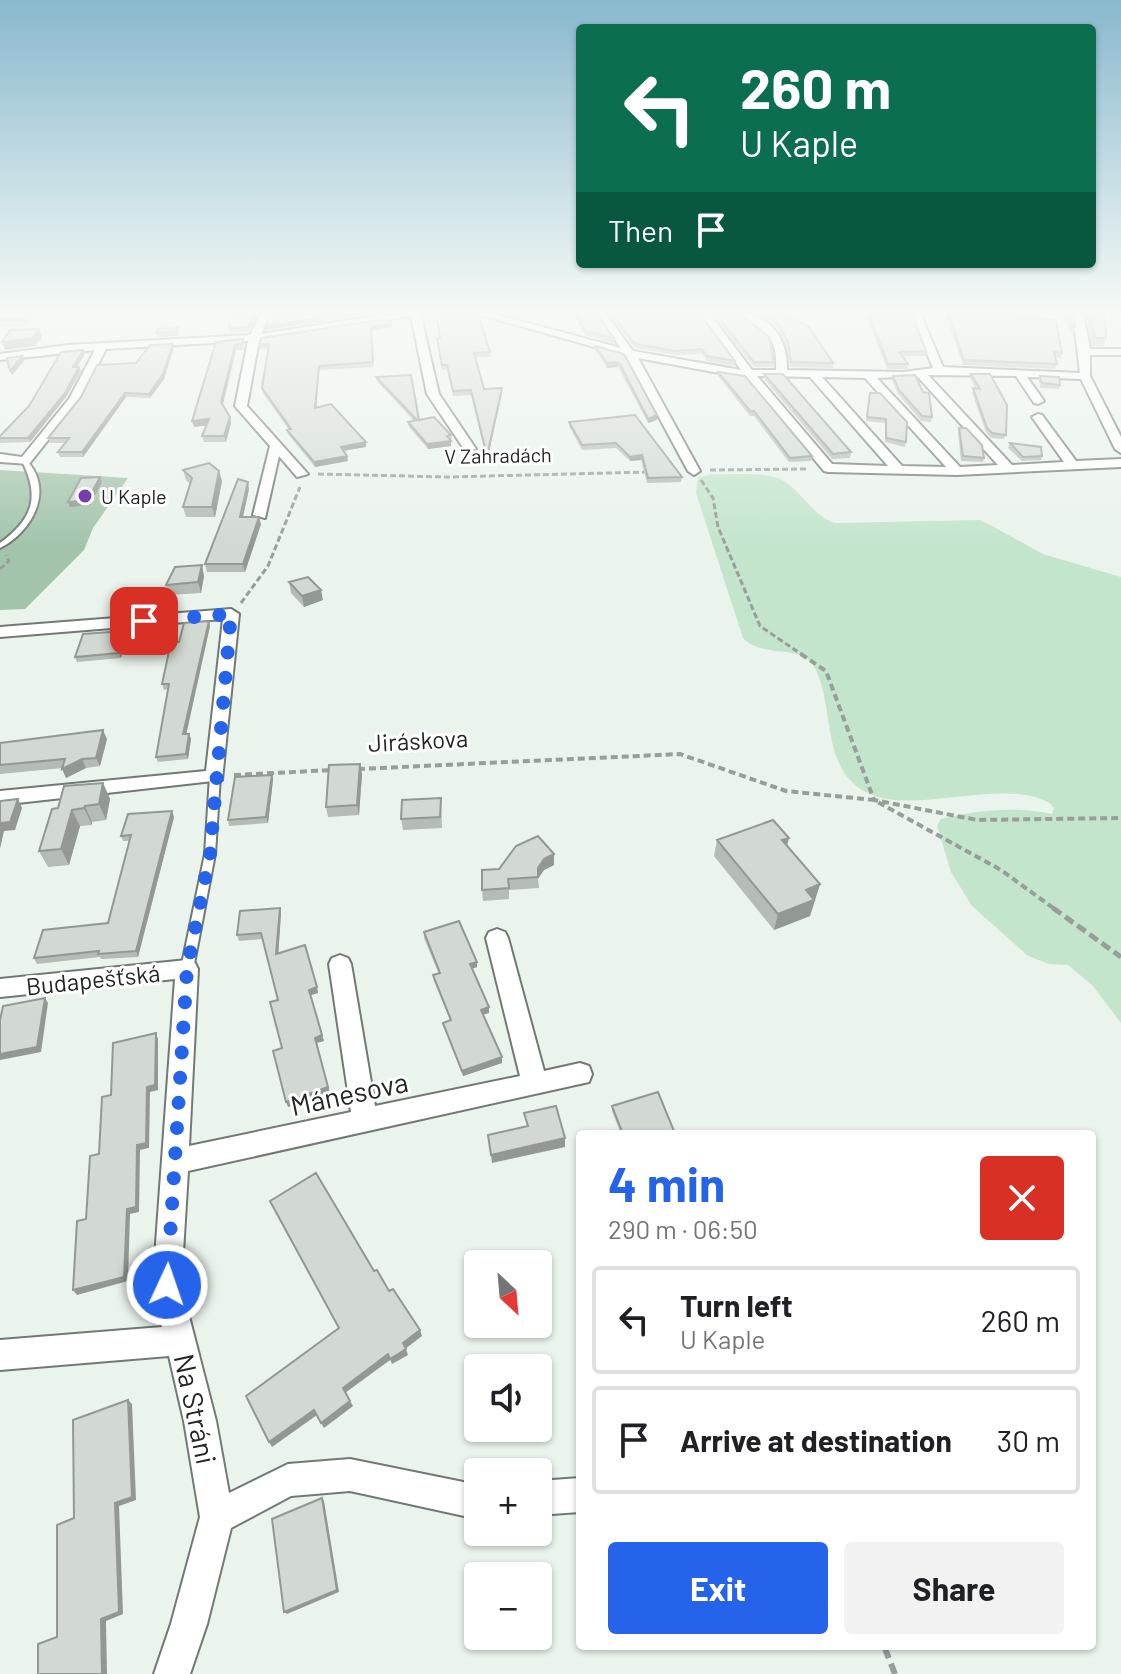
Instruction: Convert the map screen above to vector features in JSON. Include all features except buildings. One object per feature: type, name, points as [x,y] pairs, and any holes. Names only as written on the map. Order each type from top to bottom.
[{"type":"street","points":[[0,458],[25,461],[79,391]]},
{"type":"street","points":[[244,391],[241,406],[302,474]]},
{"type":"street","points":[[432,391],[470,449]]},
{"type":"street","points":[[650,391],[694,471]]},
{"type":"street","points":[[763,391],[828,468],[957,471],[1121,463]]},
{"type":"street","points":[[828,391],[899,470]]},
{"type":"street","points":[[883,391],[957,471]]},
{"type":"street","points":[[937,391],[1008,468]]},
{"type":"street","points":[[1031,391],[1038,401]]},
{"type":"street","points":[[1092,391],[1121,449]]},
{"type":"street","points":[[1038,417],[1072,465]]},
{"type":"street","points":[[260,515],[275,447]]},
{"type":"street","points":[[0,632],[231,614]]},
{"type":"street","name":"Na Stráni","points":[[215,776],[231,614]]},
{"type":"street","points":[[0,798],[215,776]]},
{"type":"street","points":[[497,938],[535,1084]]},
{"type":"street","points":[[340,964],[365,1120]]},
{"type":"street","name":"Na Stráni","points":[[172,1674],[217,1517],[200,1421],[167,1285],[187,969]]},
{"type":"street","name":"Budapešťská","points":[[0,988],[187,969]]},
{"type":"street","name":"Mánesova","points":[[175,1161],[580,1074]]},
{"type":"street","points":[[0,1355],[181,1340]]},
{"type":"street","points":[[217,1517],[288,1480],[350,1475],[464,1499]]},
{"type":"street","points":[[552,1497],[576,1495]]},
{"type":"lane","points":[[0,546],[15,536],[30,517],[38,499],[36,478],[25,461]]},
{"type":"lane","name":"Na Stráni","points":[[187,969],[210,854],[215,776]]},
{"type":"path","name":"V Zahradách","points":[[302,474],[448,477],[828,468]]},
{"type":"path","points":[[694,471],[713,498],[718,527],[760,626],[826,671],[874,800],[1001,870],[1121,957]]},
{"type":"path","points":[[231,614],[268,566],[299,491],[302,474]]},
{"type":"path","name":"Jiráskova","points":[[355,769],[680,754],[786,791],[874,800],[977,820],[1121,818]]},
{"type":"path","name":"Jiráskova","points":[[215,776],[339,770]]},
{"type":"path","points":[[886,1650],[895,1674]]},
{"type":"green space","points":[[0,470],[128,478],[93,528],[84,550],[25,609],[0,610]]},
{"type":"green space","points":[[757,474],[782,480],[815,511],[836,523],[981,520],[1043,554],[1121,577],[1121,1023],[1092,985],[1068,965],[1049,964],[1028,956],[972,906],[951,872],[937,826],[941,819],[968,813],[1010,810],[1052,814],[1054,808],[1050,803],[1032,796],[1011,794],[894,800],[875,796],[857,786],[845,773],[837,757],[821,683],[814,666],[801,655],[761,648],[743,638],[696,493],[698,477]]},
{"type":"place","name":"U Kaple","points":[[85,496]]},
{"type":"route","points":[[144,621],[231,614],[210,854],[187,969],[167,1285]]}]
